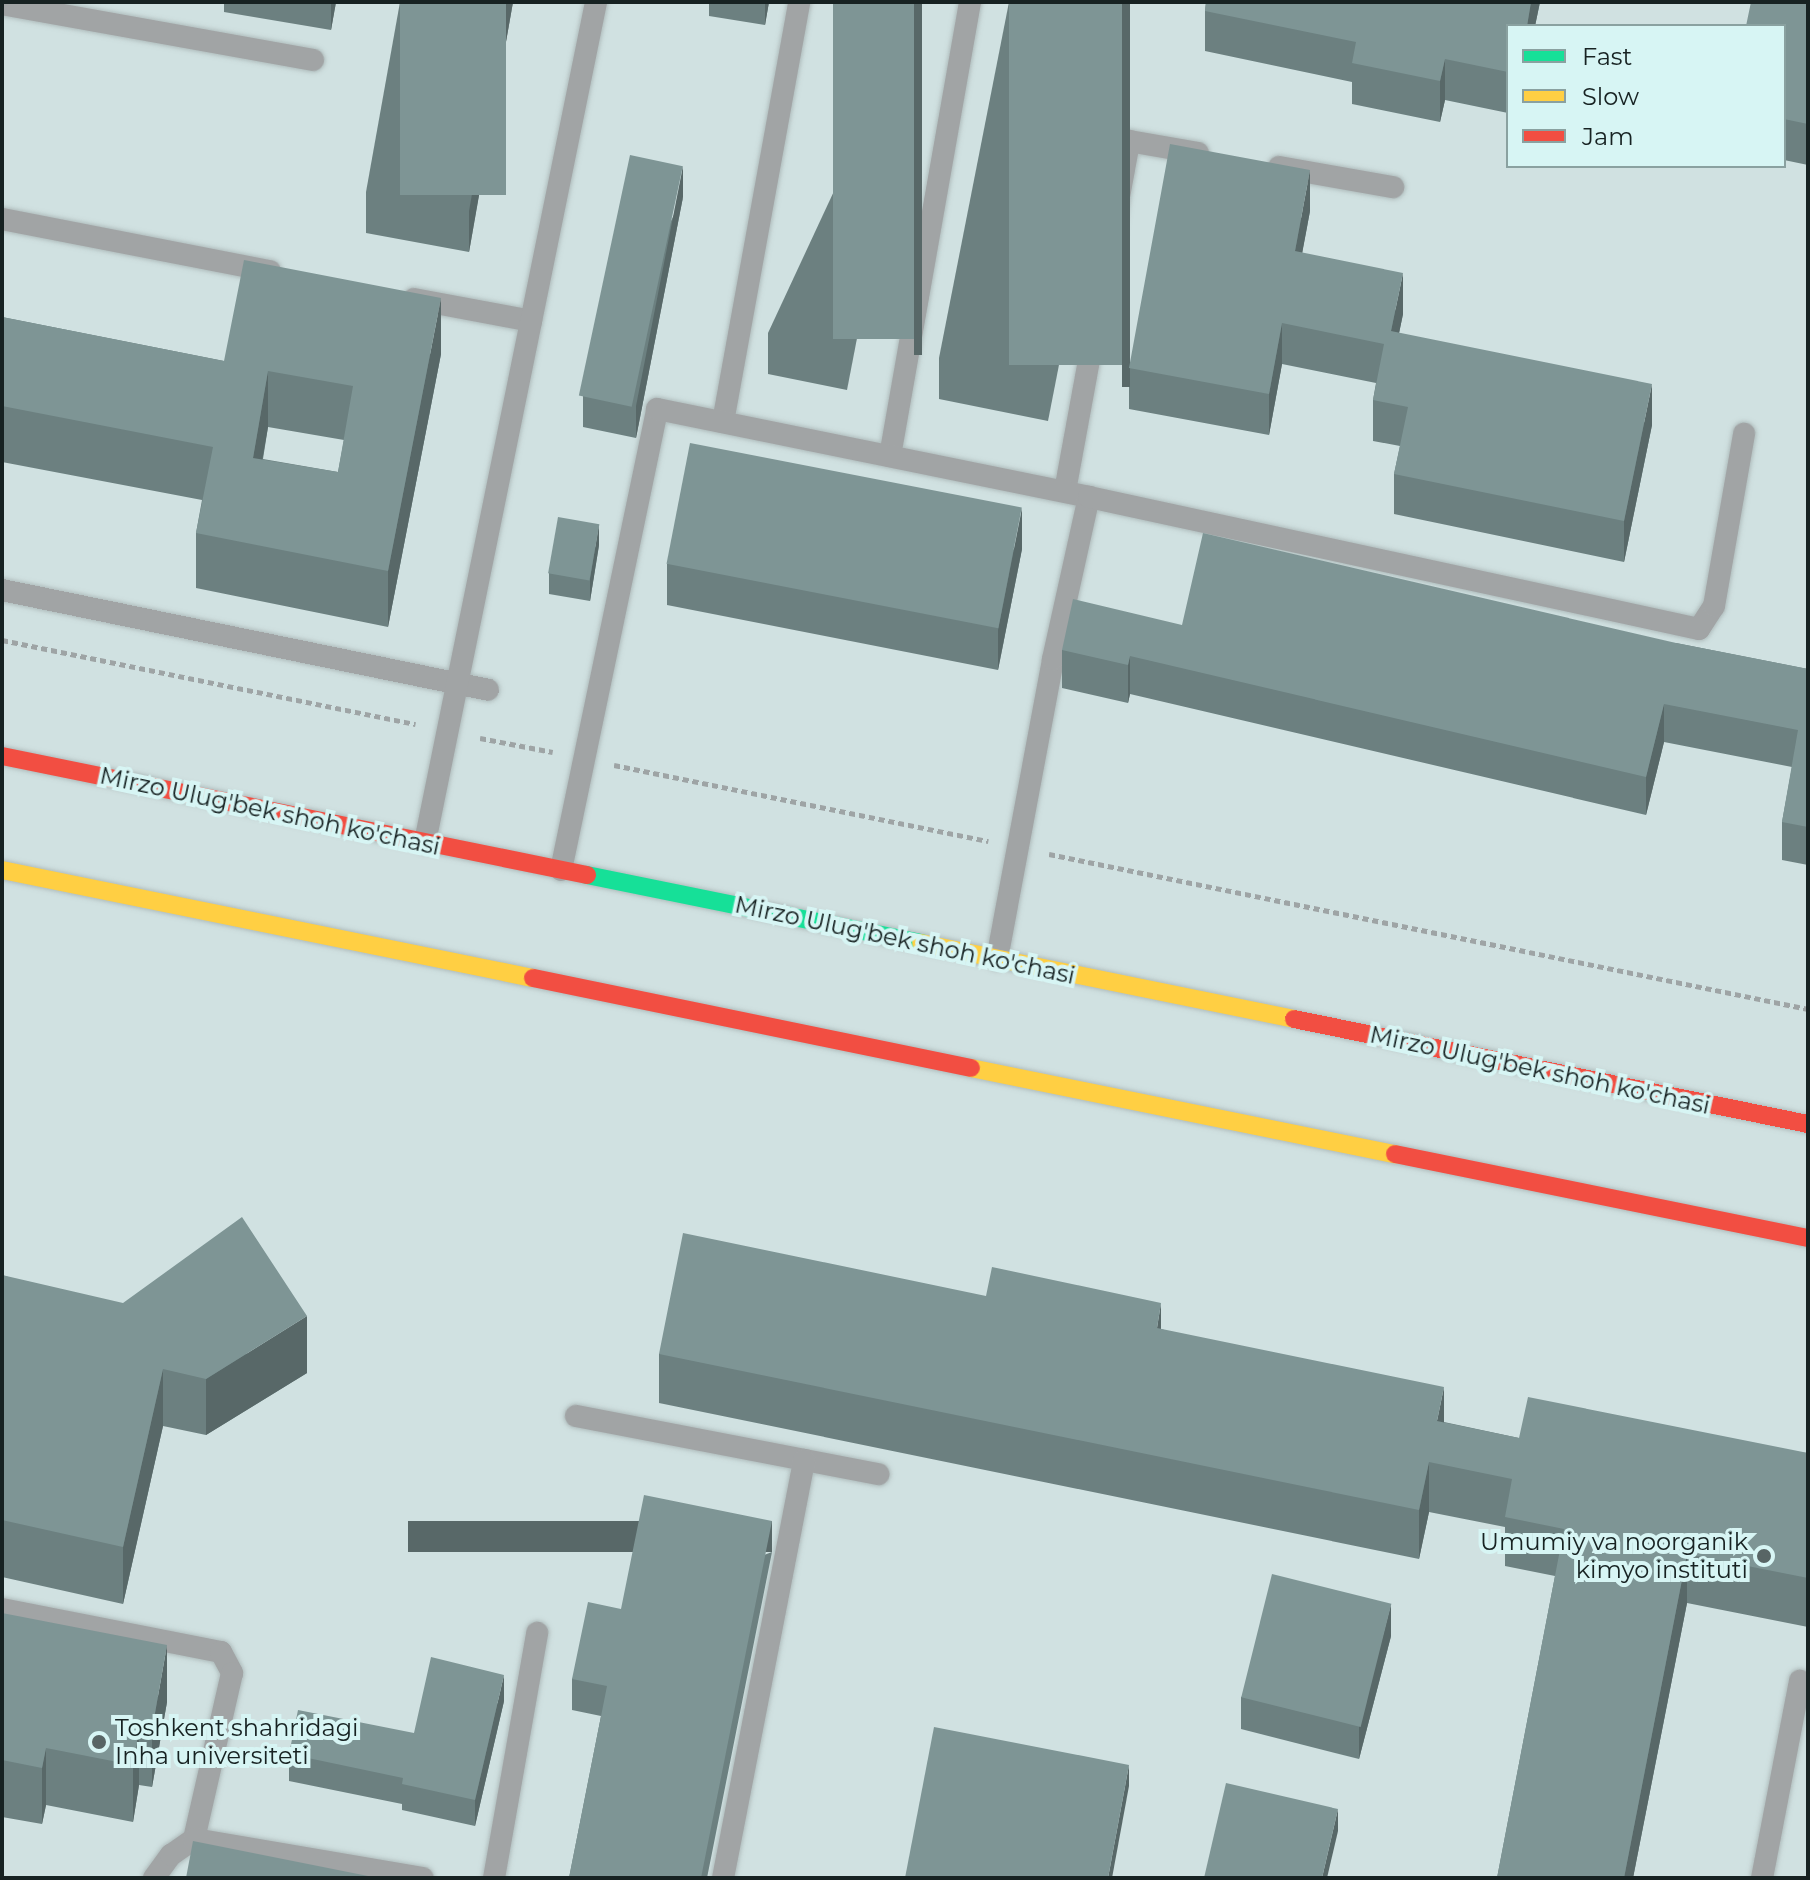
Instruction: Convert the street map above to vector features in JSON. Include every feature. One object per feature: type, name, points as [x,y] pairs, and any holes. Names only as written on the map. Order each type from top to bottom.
[{"type":"main road","name":"Mirzo Ulug'bek shoh ko'chasi","points":[[2,756],[1808,1124]]},
{"type":"main road","points":[[2,870],[1808,1238]]},
{"type":"lane","points":[[425,842],[596,2]]},
{"type":"lane","points":[[723,422],[799,2]]},
{"type":"lane","points":[[890,456],[970,2]]},
{"type":"lane","points":[[2,4],[313,60]]},
{"type":"lane","points":[[1065,491],[1129,141],[1222,157]]},
{"type":"lane","points":[[1253,163],[1393,187]]},
{"type":"lane","points":[[2,219],[297,276]]},
{"type":"lane","points":[[391,294],[531,321]]},
{"type":"lane","points":[[561,870],[657,409],[1065,491],[1699,629],[1714,606],[1744,434]]},
{"type":"lane","points":[[997,959],[1053,659],[1089,497]]},
{"type":"lane","points":[[2,590],[488,690]]},
{"type":"lane","points":[[576,1416],[878,1474]]},
{"type":"lane","points":[[723,1878],[804,1460]]},
{"type":"lane","points":[[2,1609],[221,1652],[232,1673],[194,1839],[171,1855],[154,1878]]},
{"type":"lane","points":[[494,1878],[537,1633]]},
{"type":"lane","points":[[1762,1878],[1800,1681]]},
{"type":"lane","points":[[194,1839],[423,1878]]},
{"type":"path","points":[[2,640],[419,725]]},
{"type":"path","points":[[465,734],[558,753]]},
{"type":"path","points":[[605,763],[996,843]]},
{"type":"path","points":[[1043,852],[1808,1009]]},
{"type":"building","points":[[400,2],[506,2],[506,195],[400,195]]},
{"type":"building","points":[[833,2],[914,2],[914,339],[833,339]]},
{"type":"building","points":[[1009,2],[1122,2],[1122,365],[1009,365]]},
{"type":"building","points":[[1206,2],[1531,2],[1527,24],[1506,24],[1506,72],[1445,59],[1440,81],[1352,63],[1356,42],[1205,11]]},
{"type":"building","points":[[1751,2],[1808,2],[1808,124],[1786,119],[1786,24],[1746,24]]},
{"type":"building","points":[[1170,144],[1310,170],[1295,251],[1403,273],[1391,331],[1652,384],[1624,521],[1394,474],[1408,407],[1373,400],[1384,344],[1282,323],[1269,394],[1129,368]]},
{"type":"building","points":[[630,155],[683,166],[632,407],[579,396]]},
{"type":"building","points":[[244,260],[441,298],[388,571],[196,533],[213,447],[2,406],[2,317],[224,361]],"holes":[[[268,371],[353,386],[338,472],[253,458]]]},
{"type":"building","points":[[690,443],[1022,507],[998,628],[667,564]]},
{"type":"building","points":[[558,517],[599,524],[589,580],[548,573]]},
{"type":"building","points":[[1203,533],[1676,643],[1808,669],[1808,827],[1782,822],[1798,730],[1664,704],[1646,777],[1130,656],[1128,665],[1062,650],[1073,599],[1182,625]]},
{"type":"building","points":[[242,1217],[307,1316],[206,1379],[163,1369],[123,1547],[2,1520],[2,1275],[123,1303]]},
{"type":"building","points":[[683,1233],[986,1296],[992,1267],[1161,1303],[1157,1328],[1444,1387],[1437,1421],[1519,1438],[1528,1397],[1808,1453],[1808,1578],[1687,1554],[1624,1878],[1497,1878],[1564,1529],[1505,1517],[1512,1479],[1429,1462],[1419,1510],[659,1354]]},
{"type":"building","points":[[644,1495],[772,1521],[701,1878],[569,1878],[607,1686],[572,1679],[588,1602],[621,1609]]},
{"type":"building","points":[[1272,1574],[1391,1604],[1361,1727],[1241,1697]]},
{"type":"building","points":[[2,1613],[167,1645],[152,1730],[139,1728],[133,1765],[46,1748],[42,1768],[2,1760]]},
{"type":"building","points":[[431,1657],[504,1675],[475,1800],[402,1784],[403,1778],[289,1754],[298,1710],[414,1733]]},
{"type":"building","points":[[934,1727],[1129,1765],[1108,1878],[905,1878]]},
{"type":"building","points":[[1226,1783],[1338,1809],[1322,1878],[1204,1878]]},
{"type":"building","points":[[193,1841],[378,1878],[186,1878]]},
{"type":"traffic: fast","points":[[587,875],[921,943]]},
{"type":"traffic: slow","points":[[2,870],[533,978]]},
{"type":"traffic: slow","points":[[921,943],[1294,1019]]},
{"type":"traffic: slow","points":[[971,1068],[1395,1154]]},
{"type":"traffic: jam","points":[[2,756],[587,875]]},
{"type":"traffic: jam","points":[[533,978],[971,1068]]},
{"type":"traffic: jam","points":[[1294,1019],[1808,1124]]},
{"type":"traffic: jam","points":[[1395,1154],[1808,1238]]},
{"type":"place","name":"Umumiy va noorganik kimyo instituti","points":[[1764,1556]]},
{"type":"place","name":"Toshkent shahridagi Inha universiteti","points":[[99,1742]]}]
